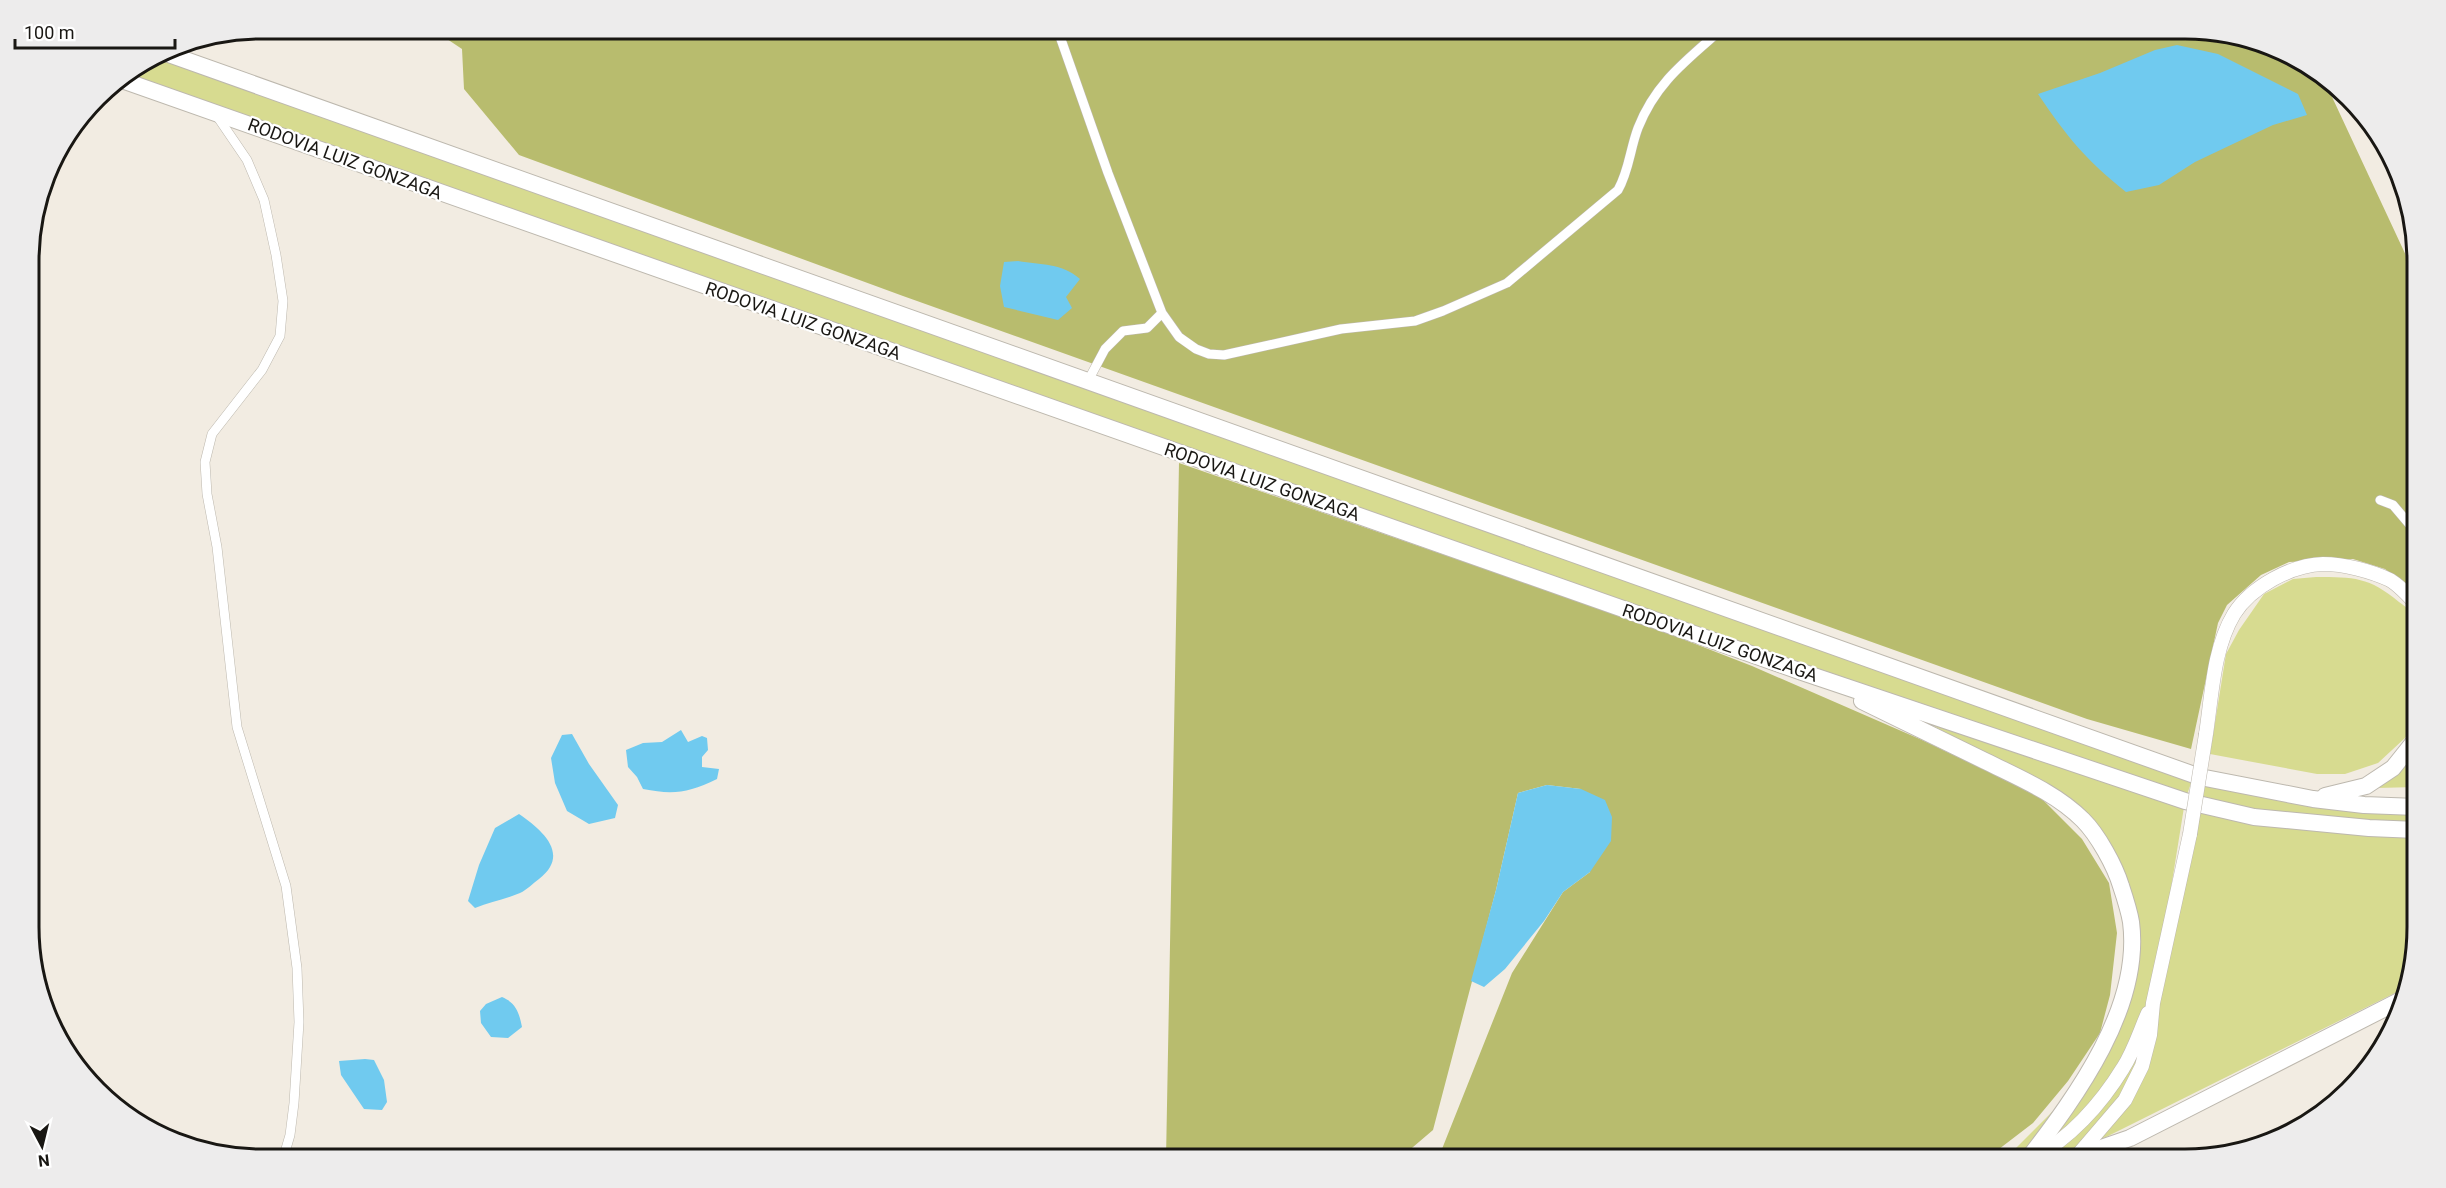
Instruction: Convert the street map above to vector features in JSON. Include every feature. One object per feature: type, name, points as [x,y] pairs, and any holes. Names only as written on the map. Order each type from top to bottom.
[{"type":"highway","name":"RODOVIA LUIZ GONZAGA","points":[[175,57],[2200,777],[2313,800],[2407,807]]},
{"type":"highway","name":"RODOVIA LUIZ GONZAGA","points":[[129,83],[1802,672],[2185,801],[2254,817],[2407,830]]},
{"type":"highway","points":[[1802,672],[2045,790],[2083,820],[2115,870],[2128,909],[2132,939],[2127,978],[2119,1009],[2090,1069],[2037,1149]]},
{"type":"highway","points":[[2313,800],[2366,786],[2393,768],[2407,750]]},
{"type":"highway","points":[[2099,1149],[2130,1138],[2393,1004]]},
{"type":"main road","points":[[2082,1149],[2113,1115],[2138,1076],[2147,1052],[2153,1003],[2190,834],[2214,677],[2224,634],[2235,613],[2272,580],[2322,564],[2373,573],[2391,581],[2407,596]]},
{"type":"main road","points":[[2045,1149],[2071,1131],[2107,1091],[2124,1068],[2153,1003]]},
{"type":"street","points":[[1061,39],[1108,173],[1162,313],[1179,338],[1209,354],[1224,355],[1341,329],[1415,321],[1499,288],[1521,273],[1618,190],[1626,173],[1637,130],[1656,93],[1673,72],[1710,39]]},
{"type":"street","points":[[215,113],[247,159],[264,200],[283,301],[280,336],[276,345],[262,369],[212,434],[205,462],[207,494],[217,547],[237,727],[286,886],[297,968],[299,1022],[295,1091],[290,1136],[286,1149]]},
{"type":"street","points":[[1088,381],[1105,348],[1123,331],[1147,328],[1162,313]]},
{"type":"street","points":[[2380,500],[2393,505],[2407,521]]},
{"type":"green space","points":[[447,39],[2200,39],[2228,43],[2283,62],[2308,76],[2330,94],[2407,258],[2407,586],[2385,569],[2353,559],[2289,562],[2261,575],[2227,605],[2218,623],[2191,749],[2087,719],[903,296],[519,155],[464,89],[462,49]]},
{"type":"green space","points":[[175,57],[2194,774],[2185,801],[2163,938],[2200,777],[2407,806],[2407,942],[2397,992],[2082,1149],[2015,1149],[2073,1091],[2107,1034],[2132,961],[2109,849],[2045,790],[1925,721],[137,77]]},
{"type":"green space","points":[[1179,463],[1644,624],[1752,666],[1922,740],[2038,795],[2082,839],[2109,883],[2117,933],[2110,995],[2100,1033],[2068,1081],[2033,1123],[1999,1149],[1442,1149],[1512,973],[1563,892],[1590,872],[1581,789],[1547,785],[1518,793],[1496,890],[1433,1130],[1411,1149],[1166,1149]]},
{"type":"green space","points":[[2341,577],[2360,580],[2379,588],[2407,608],[2407,735],[2378,763],[2345,774],[2317,774],[2210,754],[2226,654],[2239,630],[2264,594],[2293,579]]},
{"type":"green space","points":[[2407,764],[2407,787],[2376,788]]},
{"type":"water","points":[[2177,45],[2218,54],[2298,94],[2307,115],[2273,125],[2195,162],[2159,185],[2126,192],[2078,147],[2038,94],[2100,73],[2155,50]]},
{"type":"water","points":[[1018,261],[1059,267],[1080,279],[1066,297],[1072,308],[1058,320],[1004,307],[1000,286],[1004,262]]},
{"type":"water","points":[[681,730],[688,742],[702,736],[707,738],[708,750],[702,757],[702,767],[719,769],[717,779],[680,792],[643,789],[637,777],[628,767],[626,750],[643,743],[662,742]]},
{"type":"water","points":[[572,734],[589,764],[618,805],[615,818],[589,824],[567,811],[555,783],[551,758],[562,735]]},
{"type":"water","points":[[1547,785],[1581,789],[1605,800],[1612,817],[1611,841],[1590,872],[1563,892],[1544,921],[1505,969],[1484,987],[1471,981],[1496,890],[1518,793]]},
{"type":"water","points":[[519,814],[536,827],[550,843],[553,861],[548,870],[523,892],[475,908],[468,901],[479,865],[495,828]]},
{"type":"water","points":[[502,997],[511,1002],[516,1009],[522,1027],[508,1038],[491,1037],[481,1023],[480,1011],[486,1004]]},
{"type":"water","points":[[374,1060],[384,1080],[387,1102],[382,1110],[364,1109],[341,1075],[339,1061]]}]
